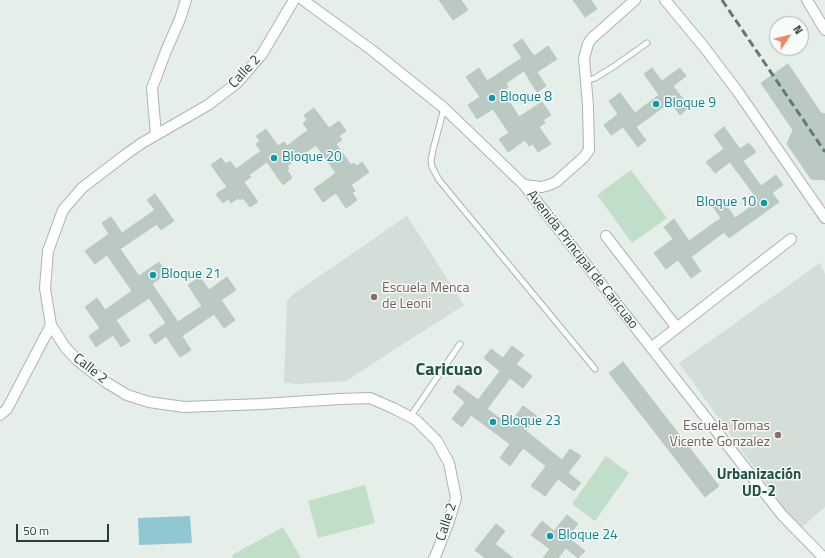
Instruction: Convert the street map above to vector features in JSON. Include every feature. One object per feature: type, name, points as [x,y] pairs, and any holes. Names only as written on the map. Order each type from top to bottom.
[{"type":"street","points":[[156,135],[152,88],[180,19],[186,0]]},
{"type":"street","name":"Calle 2","points":[[294,0],[262,54],[237,83],[208,105],[136,147],[82,188],[63,210],[48,251],[45,288],[51,325],[65,347],[78,361],[104,381],[127,395],[149,402],[184,407],[370,398],[416,420],[437,441],[449,463],[456,498],[435,558]]},
{"type":"street","name":"Avenida Principal de Caricuao","points":[[303,0],[373,51],[444,108],[524,185],[782,515],[824,558]]},
{"type":"street","points":[[524,185],[542,187],[556,182],[579,162],[588,150],[589,128],[584,58],[591,39],[635,0]]},
{"type":"street","points":[[665,0],[704,47],[738,92],[825,218]]},
{"type":"street","points":[[807,0],[825,30]]},
{"type":"street","points":[[606,236],[677,328]]},
{"type":"street","points":[[651,348],[791,239]]},
{"type":"street","points":[[0,415],[7,409],[51,325]]},
{"type":"lane","points":[[586,81],[595,78],[613,67],[647,43]]},
{"type":"lane","points":[[444,108],[433,150],[431,160],[432,167],[440,180],[595,369]]},
{"type":"lane","points":[[410,417],[460,344]]},
{"type":"shaded area","name":"Escuela Menca de Leoni","points":[[407,216],[464,305],[346,381],[296,384],[284,382],[287,301],[293,294]]},
{"type":"shaded area","name":"Escuela Tomas Vicente Gonzalez","points":[[820,263],[825,274],[825,507],[799,530],[679,363]]},
{"type":"green space","points":[[631,170],[667,218],[632,243],[597,195]]},
{"type":"green space","points":[[606,456],[629,473],[595,521],[572,504]]},
{"type":"green space","points":[[365,485],[375,523],[318,538],[308,501]]},
{"type":"green space","points":[[283,527],[301,558],[233,558],[232,555]]},
{"type":"water","points":[[190,516],[192,543],[139,545],[138,518]]},
{"type":"building","points":[[439,0],[461,0],[468,10],[453,20]]},
{"type":"building","points":[[573,0],[591,0],[597,9],[585,17]]},
{"type":"building","name":"Bloque 8","points":[[522,39],[534,56],[548,46],[557,59],[537,72],[546,86],[537,92],[524,71],[506,83],[508,87],[503,91],[519,117],[542,102],[551,115],[543,120],[545,123],[539,127],[551,144],[538,152],[533,144],[529,146],[525,140],[508,152],[499,139],[509,133],[493,109],[477,119],[468,105],[480,97],[466,77],[479,68],[487,81],[522,58],[513,45]]},
{"type":"building","points":[[788,64],[821,113],[825,114],[825,180],[811,179],[787,144],[793,130],[761,83]]},
{"type":"building","name":"Bloque 9","points":[[652,68],[662,81],[680,68],[686,76],[673,86],[689,107],[680,115],[670,102],[636,127],[646,140],[638,147],[623,127],[611,135],[604,125],[618,114],[609,101],[620,93],[635,113],[659,95],[644,74]]},
{"type":"building","name":"Bloque 20","points":[[314,108],[329,128],[339,121],[346,131],[339,136],[342,140],[336,144],[351,165],[354,163],[357,166],[362,162],[369,172],[351,185],[355,191],[352,193],[357,200],[346,208],[336,193],[323,202],[314,189],[336,173],[316,145],[287,166],[289,169],[287,170],[292,178],[283,185],[267,162],[249,175],[251,177],[244,182],[258,202],[250,207],[243,198],[240,200],[238,198],[231,203],[228,199],[223,203],[216,194],[227,187],[211,165],[221,158],[226,164],[230,161],[236,169],[261,151],[256,144],[260,141],[256,136],[266,129],[278,146],[284,142],[287,146],[308,130],[303,123],[307,120],[304,115]]},
{"type":"building","name":"Bloque 10","points":[[724,127],[740,149],[749,143],[756,152],[743,161],[761,186],[776,175],[783,185],[772,193],[779,202],[729,238],[724,232],[691,257],[701,271],[691,278],[678,260],[666,269],[654,253],[673,239],[664,227],[674,219],[689,241],[721,218],[711,204],[720,197],[735,218],[759,201],[730,162],[715,173],[706,162],[724,149],[714,135]]},
{"type":"building","name":"Bloque 21","points":[[155,194],[174,221],[161,230],[157,224],[120,249],[139,276],[159,262],[167,273],[152,284],[178,322],[202,306],[188,285],[200,277],[209,290],[227,277],[236,290],[221,300],[235,320],[224,328],[214,314],[182,336],[191,350],[180,357],[166,336],[155,344],[149,335],[166,323],[149,298],[116,320],[130,341],[121,347],[113,335],[96,347],[89,336],[100,328],[85,307],[97,298],[105,310],[132,291],[107,255],[95,264],[85,251],[109,234],[102,223],[111,217],[122,233],[155,210],[147,200]]},
{"type":"building","name":"Bloque 23","points":[[512,346],[524,355],[516,364],[532,376],[523,388],[510,378],[487,409],[509,425],[523,406],[537,416],[526,431],[562,460],[570,449],[581,456],[568,473],[581,483],[574,491],[558,479],[545,496],[531,486],[546,466],[523,448],[510,466],[500,458],[510,444],[471,415],[462,427],[452,419],[465,402],[453,392],[458,385],[478,400],[500,371],[484,358],[491,349],[503,358]]},
{"type":"building","points":[[623,362],[719,486],[705,497],[609,373]]},
{"type":"building","name":"Bloque 24","points":[[567,515],[578,524],[567,537],[585,551],[578,558],[566,548],[558,558],[543,558],[550,549],[531,535],[542,521],[554,531]]},
{"type":"building","points":[[496,524],[505,531],[495,544],[513,558],[485,558],[475,550]]},
{"type":"railway","points":[[722,0],[825,152]]},
{"type":"place","name":"Bloque 8","points":[[492,98]]},
{"type":"place","name":"Bloque 9","points":[[656,104]]},
{"type":"place","name":"Bloque 20","points":[[274,158]]},
{"type":"place","name":"Bloque 10","points":[[764,203]]},
{"type":"place","name":"Bloque 21","points":[[153,275]]},
{"type":"place","name":"Escuela Menca de Leoni","points":[[374,297]]},
{"type":"place","name":"Bloque 23","points":[[493,422]]},
{"type":"place","name":"Escuela Tomas Vicente Gonzalez","points":[[778,435]]},
{"type":"place","name":"Bloque 24","points":[[550,536]]},
{"type":"district","name":"Caricuao","points":[[449,371]]},
{"type":"district","name":"Urbanización UD-2","points":[[759,484]]}]
